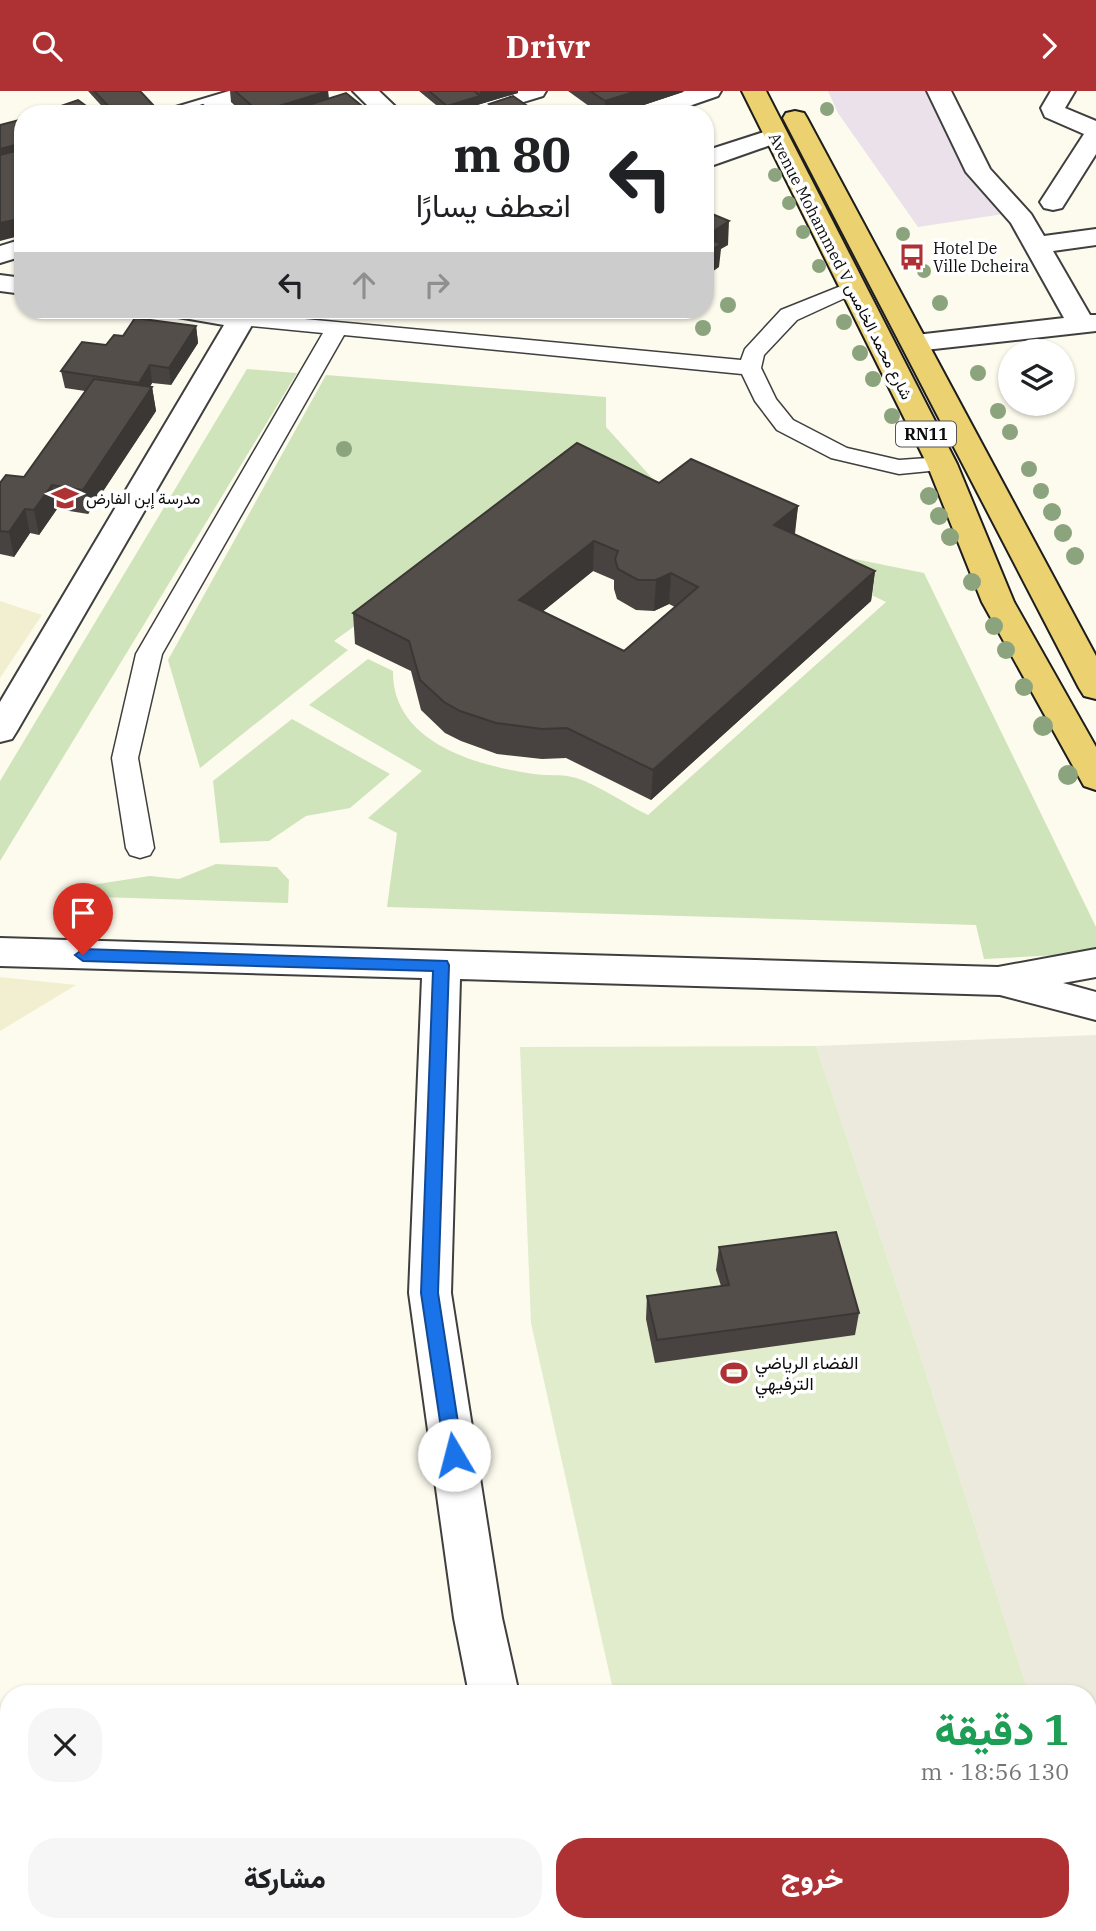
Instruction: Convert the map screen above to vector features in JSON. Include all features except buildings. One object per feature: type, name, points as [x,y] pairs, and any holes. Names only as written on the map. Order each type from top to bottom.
[{"type":"main road","name":"Avenue Mohammed V شارع محمد الخامس","points":[[754,91],[942,464],[998,602],[1096,778]]},
{"type":"main road","name":"Avenue Mohammed V شارع محمد الخامس","points":[[782,91],[1096,688]]},
{"type":"street","points":[[208,105],[255,91]]},
{"type":"street","points":[[365,91],[381,105]]},
{"type":"street","points":[[487,105],[534,91]]},
{"type":"street","points":[[668,105],[709,91]]},
{"type":"street","points":[[916,344],[1088,324],[1035,245],[1022,220],[979,172],[939,91]]},
{"type":"street","points":[[1054,202],[1096,132],[1054,113],[1058,100]]},
{"type":"street","points":[[714,157],[776,135]]},
{"type":"street","points":[[1035,245],[1096,237]]},
{"type":"street","points":[[0,731],[250,319]]},
{"type":"street","points":[[0,952],[998,981],[1096,963]]},
{"type":"street","points":[[441,965],[430,1293],[478,1618],[492,1685]]},
{"type":"street","points":[[998,981],[1096,1006]]},
{"type":"lane","points":[[852,288],[789,315],[752,354],[750,368],[766,401],[785,425],[839,453],[899,467],[942,464]]},
{"type":"lane","points":[[286,319],[338,327],[750,368]]},
{"type":"lane","points":[[140,848],[125,758],[149,654],[338,327]]},
{"type":"shaded area","points":[[828,91],[947,91],[1010,213],[918,227],[838,113]]},
{"type":"shaded area","points":[[0,601],[42,615],[0,678]]},
{"type":"shaded area","points":[[0,977],[76,985],[0,1031]]},
{"type":"shaded area","points":[[1096,1035],[1096,1685],[1026,1685],[919,1351],[816,1046]]},
{"type":"green space","points":[[247,369],[297,373],[0,861],[0,781]]},
{"type":"green space","points":[[326,375],[606,397],[606,427],[661,488],[577,464],[334,641],[348,650],[200,768],[168,660]]},
{"type":"green space","points":[[805,549],[924,573],[1096,927],[1096,953],[984,959],[976,925],[387,907],[397,833],[368,818],[422,771],[309,705],[368,659],[393,671],[396,696],[407,716],[422,733],[442,747],[488,765],[580,779],[648,815],[886,602],[795,558]]},
{"type":"green space","points":[[292,719],[390,774],[350,808],[306,816],[269,841],[220,843],[213,781]]},
{"type":"green space","points":[[216,864],[277,867],[289,880],[288,903],[68,896],[71,888],[150,876],[179,879]]},
{"type":"green space","name":"الفضاء الرياضي الترفيهي","points":[[816,1046],[919,1351],[1026,1685],[612,1685],[531,1323],[520,1047]]},
{"type":"place","name":"Hotel De Ville Dcheira","points":[[912,257]]},
{"type":"place","name":"مدرسة إبن الفارض","points":[[65,498]]},
{"type":"place","name":"الفضاء الرياضي الترفيهي","points":[[734,1373]]},
{"type":"route","points":[[83,955],[441,965],[430,1293],[454,1455]]}]
